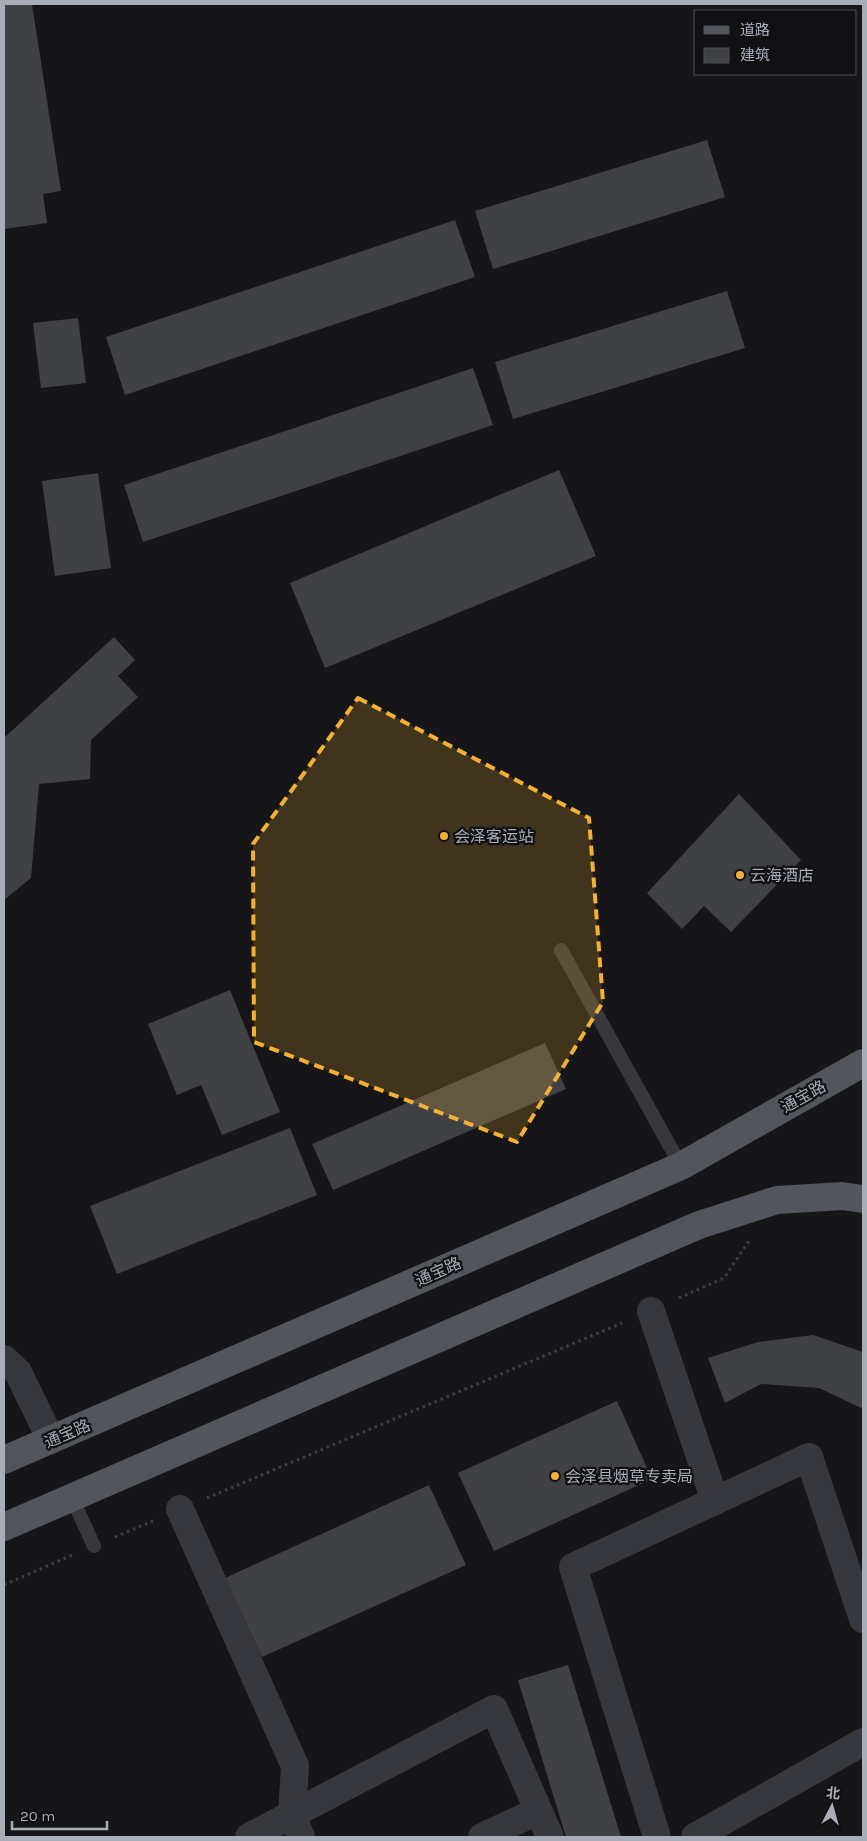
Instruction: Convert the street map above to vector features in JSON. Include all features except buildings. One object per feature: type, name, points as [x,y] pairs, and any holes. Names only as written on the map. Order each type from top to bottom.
[{"type":"main road","name":"通宝路","points":[[4,1460],[681,1166],[863,1063]]},
{"type":"main road","points":[[4,1527],[699,1225],[777,1200],[842,1196],[863,1199]]},
{"type":"street","points":[[651,1311],[715,1501]]},
{"type":"street","points":[[4,1359],[18,1372],[51,1440]]},
{"type":"street","points":[[656,1837],[573,1567],[809,1457],[863,1619]]},
{"type":"street","points":[[180,1509],[295,1766],[297,1826]]},
{"type":"street","points":[[250,1837],[297,1826],[494,1709],[550,1837]]},
{"type":"street","points":[[696,1837],[863,1742]]},
{"type":"street","points":[[482,1837],[538,1811]]},
{"type":"lane","points":[[561,950],[681,1166]]},
{"type":"lane","points":[[72,1498],[94,1546]]},
{"type":"path","points":[[4,1584],[651,1311],[724,1278],[750,1239]]},
{"type":"highlighted area","points":[[358,698],[589,818],[603,1002],[517,1142],[254,1042],[253,844]]},
{"type":"place","name":"会泽客运站","points":[[444,836]]},
{"type":"place","name":"云海酒店","points":[[740,875]]},
{"type":"place","name":"会泽县烟草专卖局","points":[[555,1476]]}]
